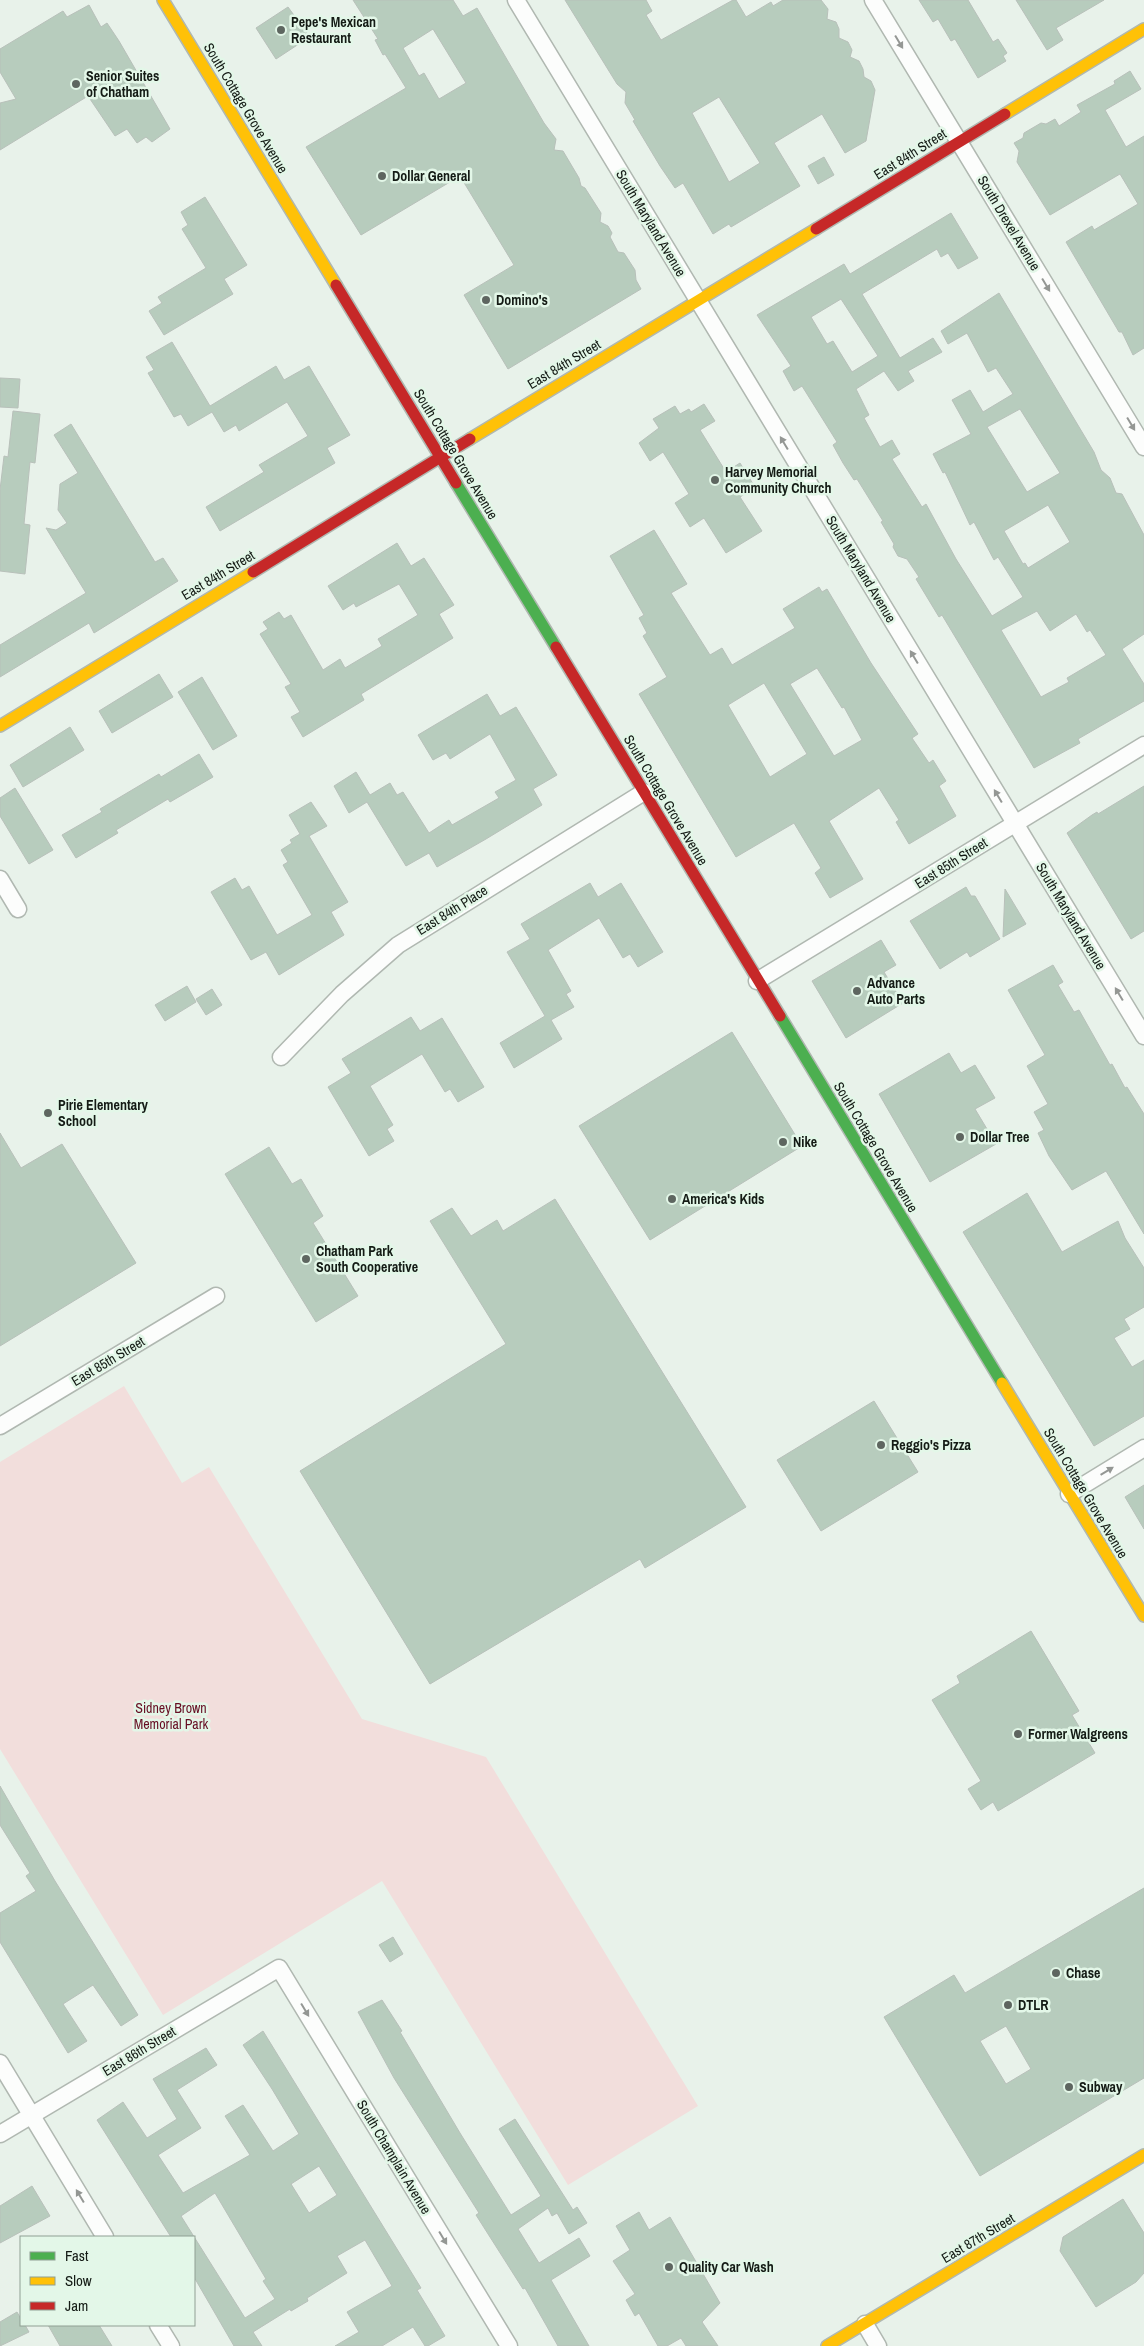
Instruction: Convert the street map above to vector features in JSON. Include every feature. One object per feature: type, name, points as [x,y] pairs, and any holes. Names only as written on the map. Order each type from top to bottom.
[{"type":"main road","name":"South Cottage Grove Avenue","points":[[163,0],[1144,1616]]},
{"type":"main road","name":"East 84th Street","points":[[0,726],[1144,29]]},
{"type":"main road","name":"East 87th Street","points":[[827,2346],[1144,2155]]},
{"type":"street","name":"South Maryland Avenue","points":[[516,0],[1144,1036]]},
{"type":"street","name":"South Drexel Avenue","points":[[873,0],[1144,447]]},
{"type":"street","name":"East 85th Street","points":[[757,981],[1144,745]]},
{"type":"street","name":"East 84th Place","points":[[281,1056],[342,994],[398,945],[644,792]]},
{"type":"street","points":[[0,879],[18,909]]},
{"type":"street","name":"East 85th Street","points":[[0,1426],[216,1296]]},
{"type":"street","points":[[1069,1494],[1144,1448]]},
{"type":"street","name":"East 86th Street","points":[[0,2134],[279,1968]]},
{"type":"street","name":"South Champlain Avenue","points":[[279,1968],[509,2346]]},
{"type":"street","points":[[0,2063],[104,2236]]},
{"type":"street","points":[[865,2324],[878,2346]]},
{"type":"street","points":[[159,2326],[171,2346]]},
{"type":"green space","name":"Sidney Brown Memorial Park","points":[[124,1386],[182,1483],[209,1467],[362,1719],[486,1757],[698,2106],[568,2185],[382,1881],[163,2015],[0,1749],[0,1462]]},
{"type":"building","points":[[353,0],[453,0],[463,16],[477,8],[544,123],[556,139],[554,150],[563,151],[579,178],[581,186],[585,188],[601,213],[600,222],[608,226],[612,233],[610,237],[618,252],[624,253],[635,270],[636,280],[641,289],[508,369],[464,295],[514,265],[460,176],[361,235],[306,147],[406,88],[385,54],[383,55],[375,40],[378,39]],"holes":[[[433,29],[466,83],[439,99],[424,73],[419,76],[403,48]]]},
{"type":"building","points":[[565,0],[646,0],[652,11],[646,15],[661,40],[733,0],[736,0],[746,17],[771,2],[773,6],[783,0],[821,0],[828,9],[827,19],[836,22],[839,29],[839,38],[848,42],[852,50],[850,57],[859,61],[864,77],[871,81],[875,90],[866,141],[845,153],[822,114],[774,143],[800,186],[731,227],[729,224],[713,234],[683,183],[675,188],[660,166],[633,121],[635,120],[625,103],[626,92],[617,84]],"holes":[[[719,97],[760,163],[729,182],[692,113]]]},
{"type":"building","points":[[919,0],[968,0],[993,42],[998,39],[1007,53],[1003,56],[1006,61],[978,78],[955,39],[951,41],[938,19],[933,22]]},
{"type":"building","points":[[1016,0],[1104,0],[1056,28],[1063,40],[1047,50]]},
{"type":"building","name":"Senior Suites of Chatham","points":[[89,5],[101,27],[107,23],[119,41],[170,129],[152,142],[146,137],[137,143],[127,129],[115,136],[88,96],[0,150],[0,103],[16,99],[0,72],[0,49],[63,11],[67,17]]},
{"type":"building","name":"Pepe's Mexican Restaurant","points":[[288,7],[307,33],[305,34],[308,38],[276,59],[256,28]]},
{"type":"building","points":[[1130,71],[1141,89],[1105,110],[1126,147],[1144,136],[1144,348],[1133,355],[1122,332],[1119,332],[1066,242],[1092,226],[1094,230],[1138,204],[1120,174],[1050,215],[1017,162],[1019,151],[1014,143],[1023,138],[1024,133],[1041,123],[1046,124],[1055,119],[1059,126],[1081,112],[1077,105],[1115,84],[1114,81]]},
{"type":"building","points":[[824,157],[834,175],[818,184],[808,166]]},
{"type":"building","points":[[205,197],[247,265],[224,279],[233,294],[164,335],[149,311],[162,303],[158,297],[206,268],[182,229],[188,225],[181,212]]},
{"type":"building","points":[[951,213],[978,258],[958,269],[948,253],[941,257],[937,249],[862,294],[900,358],[933,338],[942,352],[908,371],[914,381],[898,391],[884,371],[856,389],[869,415],[864,418],[880,447],[892,440],[900,454],[892,459],[922,507],[926,504],[956,559],[992,616],[1023,597],[998,557],[994,560],[974,522],[970,525],[945,472],[943,473],[933,454],[971,434],[952,400],[970,390],[983,412],[1013,394],[996,368],[988,372],[967,333],[948,344],[941,331],[999,293],[1094,452],[1101,470],[1110,478],[1116,493],[1122,494],[1144,535],[1144,634],[1122,649],[1144,684],[1144,701],[1078,739],[1080,743],[1034,768],[942,615],[939,617],[916,579],[919,577],[907,559],[898,556],[893,547],[894,544],[881,522],[883,521],[857,479],[854,480],[843,463],[833,445],[837,442],[802,386],[794,391],[783,371],[791,366],[757,315],[844,264],[850,274]],"holes":[[[841,299],[878,356],[852,372],[833,341],[827,344],[811,317]],[[1020,409],[1060,473],[1027,492],[987,427]],[[1048,505],[1070,542],[1028,568],[1025,563],[1023,564],[1004,531]],[[1037,611],[1050,631],[1076,614],[1087,632],[1090,630],[1106,655],[1067,678],[1069,682],[1041,697],[1001,630]]]},
{"type":"building","points":[[172,342],[210,406],[276,366],[284,380],[309,366],[350,435],[327,448],[335,463],[220,531],[206,507],[264,472],[259,465],[308,436],[287,402],[239,431],[236,425],[224,432],[212,412],[188,426],[181,414],[174,417],[148,373],[154,370],[146,357]]},
{"type":"building","points":[[0,378],[20,379],[18,408],[0,407]]},
{"type":"building","name":"Harvey Memorial Community Church","points":[[704,404],[715,421],[700,430],[726,472],[740,463],[755,487],[740,497],[762,531],[726,553],[704,518],[690,527],[675,503],[689,494],[663,452],[650,461],[639,443],[659,428],[653,419],[675,406],[680,414],[689,409],[691,412]]},
{"type":"building","points":[[13,411],[40,414],[35,463],[30,462],[24,524],[30,525],[25,574],[0,571],[0,490],[4,456],[8,457]]},
{"type":"building","points":[[71,424],[155,562],[163,558],[178,581],[94,633],[89,623],[0,677],[0,645],[86,593],[46,528],[56,530],[67,523],[58,510],[60,484],[78,473],[54,435]]},
{"type":"building","points":[[654,530],[687,584],[671,593],[710,655],[722,648],[732,665],[795,628],[783,609],[819,587],[822,592],[827,589],[871,663],[918,734],[912,738],[929,763],[933,760],[946,781],[939,786],[956,816],[909,844],[896,822],[899,820],[879,788],[829,821],[863,879],[830,898],[815,873],[821,868],[794,823],[736,857],[639,694],[667,677],[643,636],[647,633],[639,618],[644,615],[610,556]],"holes":[[[817,668],[842,708],[844,707],[862,740],[834,756],[790,684]],[[764,683],[807,754],[770,777],[728,705]]]},
{"type":"building","points":[[397,543],[411,566],[424,558],[454,605],[439,614],[453,638],[361,694],[364,700],[303,737],[291,717],[300,712],[285,687],[291,684],[260,634],[268,629],[263,622],[279,612],[284,619],[291,615],[323,670],[340,659],[345,668],[382,646],[378,639],[418,615],[399,584],[356,607],[354,603],[343,610],[328,586]]},
{"type":"building","points":[[159,674],[173,697],[112,733],[99,711]]},
{"type":"building","points":[[202,677],[237,736],[213,750],[178,692]]},
{"type":"building","points":[[487,694],[500,716],[516,707],[557,775],[533,789],[542,805],[486,839],[437,867],[429,853],[406,866],[367,802],[349,813],[334,786],[356,772],[370,795],[390,783],[397,795],[403,792],[429,833],[449,820],[452,825],[499,798],[495,792],[516,780],[490,734],[450,759],[446,753],[433,760],[418,735]]},
{"type":"building","points":[[70,727],[84,750],[23,787],[10,765]]},
{"type":"building","points":[[199,754],[213,777],[170,802],[168,799],[116,830],[118,833],[76,858],[62,835],[102,812],[100,809],[159,774],[161,777]]},
{"type":"building","points":[[1144,786],[1144,931],[1131,939],[1067,833],[1092,815],[1097,812],[1098,814]]},
{"type":"building","points":[[15,788],[53,850],[29,864],[0,816],[0,798]]},
{"type":"building","points":[[311,802],[327,826],[309,836],[348,902],[331,912],[344,935],[279,975],[266,952],[251,960],[211,892],[235,878],[242,890],[249,886],[277,935],[312,915],[283,865],[288,862],[281,850],[292,843],[290,840],[300,834],[289,815]]},
{"type":"building","points":[[590,883],[598,897],[621,883],[663,952],[638,967],[630,954],[623,958],[599,918],[548,950],[571,991],[566,994],[574,1007],[551,1020],[562,1039],[514,1068],[500,1043],[545,1016],[507,952],[530,939],[521,924]]},
{"type":"building","points":[[966,887],[971,896],[975,896],[1000,939],[970,957],[967,952],[940,969],[910,921]]},
{"type":"building","points":[[1005,889],[1026,924],[1003,937]]},
{"type":"building","name":"Advance Auto Parts","points":[[881,940],[896,965],[884,972],[903,1003],[846,1038],[812,981]]},
{"type":"building","points":[[1053,965],[1063,982],[1058,985],[1074,1012],[1079,1010],[1110,1065],[1112,1064],[1125,1088],[1127,1087],[1144,1114],[1144,1234],[1106,1171],[1072,1190],[1049,1156],[1038,1133],[1044,1130],[1034,1112],[1048,1104],[1027,1066],[1045,1055],[1008,990]]},
{"type":"building","points":[[187,986],[196,1002],[165,1021],[155,1005]]},
{"type":"building","points":[[212,989],[222,1005],[206,1015],[196,999]]},
{"type":"building","points":[[411,1017],[420,1031],[442,1018],[484,1087],[458,1102],[450,1089],[445,1092],[422,1054],[370,1086],[393,1125],[387,1129],[394,1141],[369,1156],[328,1087],[351,1073],[342,1059]]},
{"type":"building","points":[[732,1032],[802,1146],[650,1240],[579,1126]]},
{"type":"building","points":[[949,1053],[961,1073],[975,1065],[995,1098],[975,1109],[996,1144],[930,1182],[879,1094]]},
{"type":"building","points":[[0,1133],[21,1168],[62,1144],[136,1263],[0,1346]]},
{"type":"building","name":"Chatham Park South Cooperative","points":[[269,1147],[292,1184],[301,1179],[323,1216],[313,1223],[358,1296],[316,1322],[225,1174]]},
{"type":"building","points":[[1027,1193],[1062,1252],[1118,1221],[1125,1238],[1144,1268],[1144,1307],[1124,1319],[1130,1329],[1114,1338],[1132,1367],[1144,1360],[1144,1416],[1094,1446],[963,1232]]},
{"type":"building","points":[[555,1199],[746,1507],[645,1568],[640,1559],[430,1684],[300,1471],[506,1344],[430,1221],[452,1208],[471,1236],[497,1220],[503,1231]]},
{"type":"building","points":[[874,1401],[918,1472],[821,1531],[777,1460]]},
{"type":"building","points":[[1144,1485],[1144,1529],[1125,1497]]},
{"type":"building","name":"Former Walgreens","points":[[1031,1631],[1079,1711],[1072,1715],[1095,1753],[998,1811],[993,1802],[981,1810],[968,1789],[981,1781],[932,1700],[960,1683],[957,1676]]},
{"type":"building","points":[[0,1786],[55,1881],[138,2015],[121,2026],[93,1985],[63,2004],[87,2041],[68,2053],[0,1942],[0,1913],[36,1891],[26,1876],[30,1873],[0,1825]]},
{"type":"building","points":[[1144,1888],[1144,2078],[980,2176],[884,2017],[954,1975],[965,1993]],"holes":[[[1006,2026],[1031,2069],[1006,2084],[980,2041]]]},
{"type":"building","points":[[393,1937],[403,1954],[390,1962],[379,1945]]},
{"type":"building","points":[[382,2000],[402,2031],[400,2032],[460,2133],[511,2215],[541,2196],[499,2129],[515,2119],[573,2210],[577,2207],[587,2223],[569,2234],[557,2213],[552,2216],[548,2208],[518,2229],[539,2263],[579,2238],[590,2256],[551,2280],[589,2346],[558,2346],[525,2288],[523,2289],[476,2215],[479,2213],[394,2078],[358,2012]]},
{"type":"building","points":[[263,2031],[421,2288],[417,2290],[445,2336],[425,2346],[413,2327],[382,2346],[335,2346],[359,2332],[347,2312],[392,2286],[365,2240],[337,2256],[347,2273],[307,2298],[308,2301],[291,2311],[290,2309],[253,2332],[262,2346],[234,2346],[195,2279],[195,2238],[245,2318],[275,2299],[263,2281],[266,2279],[215,2193],[181,2216],[194,2236],[170,2236],[97,2120],[123,2102],[147,2138],[177,2119],[153,2079],[206,2048],[217,2065],[177,2090],[201,2128],[158,2155],[183,2193],[250,2155],[225,2116],[243,2105],[273,2151],[299,2134],[243,2045]],"holes":[[[319,2166],[337,2195],[309,2213],[291,2184]]]},
{"type":"building","points":[[32,2186],[50,2216],[0,2243],[0,2206]]},
{"type":"building","points":[[1123,2199],[1144,2233],[1144,2273],[1136,2282],[1096,2307],[1060,2251],[1063,2237]]},
{"type":"building","name":"Quality Car Wash","points":[[639,2212],[649,2230],[670,2217],[720,2303],[702,2322],[718,2346],[686,2346],[681,2338],[667,2346],[658,2346],[639,2313],[635,2316],[626,2300],[635,2294],[613,2261],[630,2250],[616,2226]]},
{"type":"building","points":[[17,2312],[20,2317],[20,2326],[26,2326],[29,2332],[0,2346],[0,2322]]},
{"type":"building","points":[[49,2326],[100,2326],[112,2346],[60,2346]]},
{"type":"traffic: fast","points":[[456,483],[556,647]]},
{"type":"traffic: fast","points":[[780,1016],[1002,1383]]},
{"type":"traffic: slow","points":[[163,0],[336,285]]},
{"type":"traffic: slow","points":[[1005,114],[1144,29]]},
{"type":"traffic: slow","points":[[470,439],[816,229]]},
{"type":"traffic: slow","points":[[0,726],[253,572]]},
{"type":"traffic: slow","points":[[1002,1383],[1144,1616]]},
{"type":"traffic: slow","points":[[827,2346],[1144,2155]]},
{"type":"traffic: jam","points":[[816,229],[1005,114]]},
{"type":"traffic: jam","points":[[336,285],[456,483]]},
{"type":"traffic: jam","points":[[253,572],[470,439]]},
{"type":"traffic: jam","points":[[556,647],[780,1016]]},
{"type":"place","name":"Pepe's Mexican Restaurant","points":[[281,30]]},
{"type":"place","name":"Senior Suites of Chatham","points":[[76,84]]},
{"type":"place","name":"Dollar General","points":[[382,176]]},
{"type":"place","name":"Domino's","points":[[486,300]]},
{"type":"place","name":"Harvey Memorial Community Church","points":[[715,480]]},
{"type":"place","name":"Advance Auto Parts","points":[[857,991]]},
{"type":"place","name":"Pirie Elementary School","points":[[48,1113]]},
{"type":"place","name":"Dollar Tree","points":[[960,1137]]},
{"type":"place","name":"Nike","points":[[783,1142]]},
{"type":"place","name":"America's Kids","points":[[672,1199]]},
{"type":"place","name":"Chatham Park South Cooperative","points":[[306,1259]]},
{"type":"place","name":"Reggio's Pizza","points":[[881,1445]]},
{"type":"place","name":"Former Walgreens","points":[[1018,1734]]},
{"type":"place","name":"Chase","points":[[1056,1973]]},
{"type":"place","name":"DTLR","points":[[1008,2005]]},
{"type":"place","name":"Subway","points":[[1069,2087]]},
{"type":"place","name":"Quality Car Wash","points":[[669,2267]]}]
